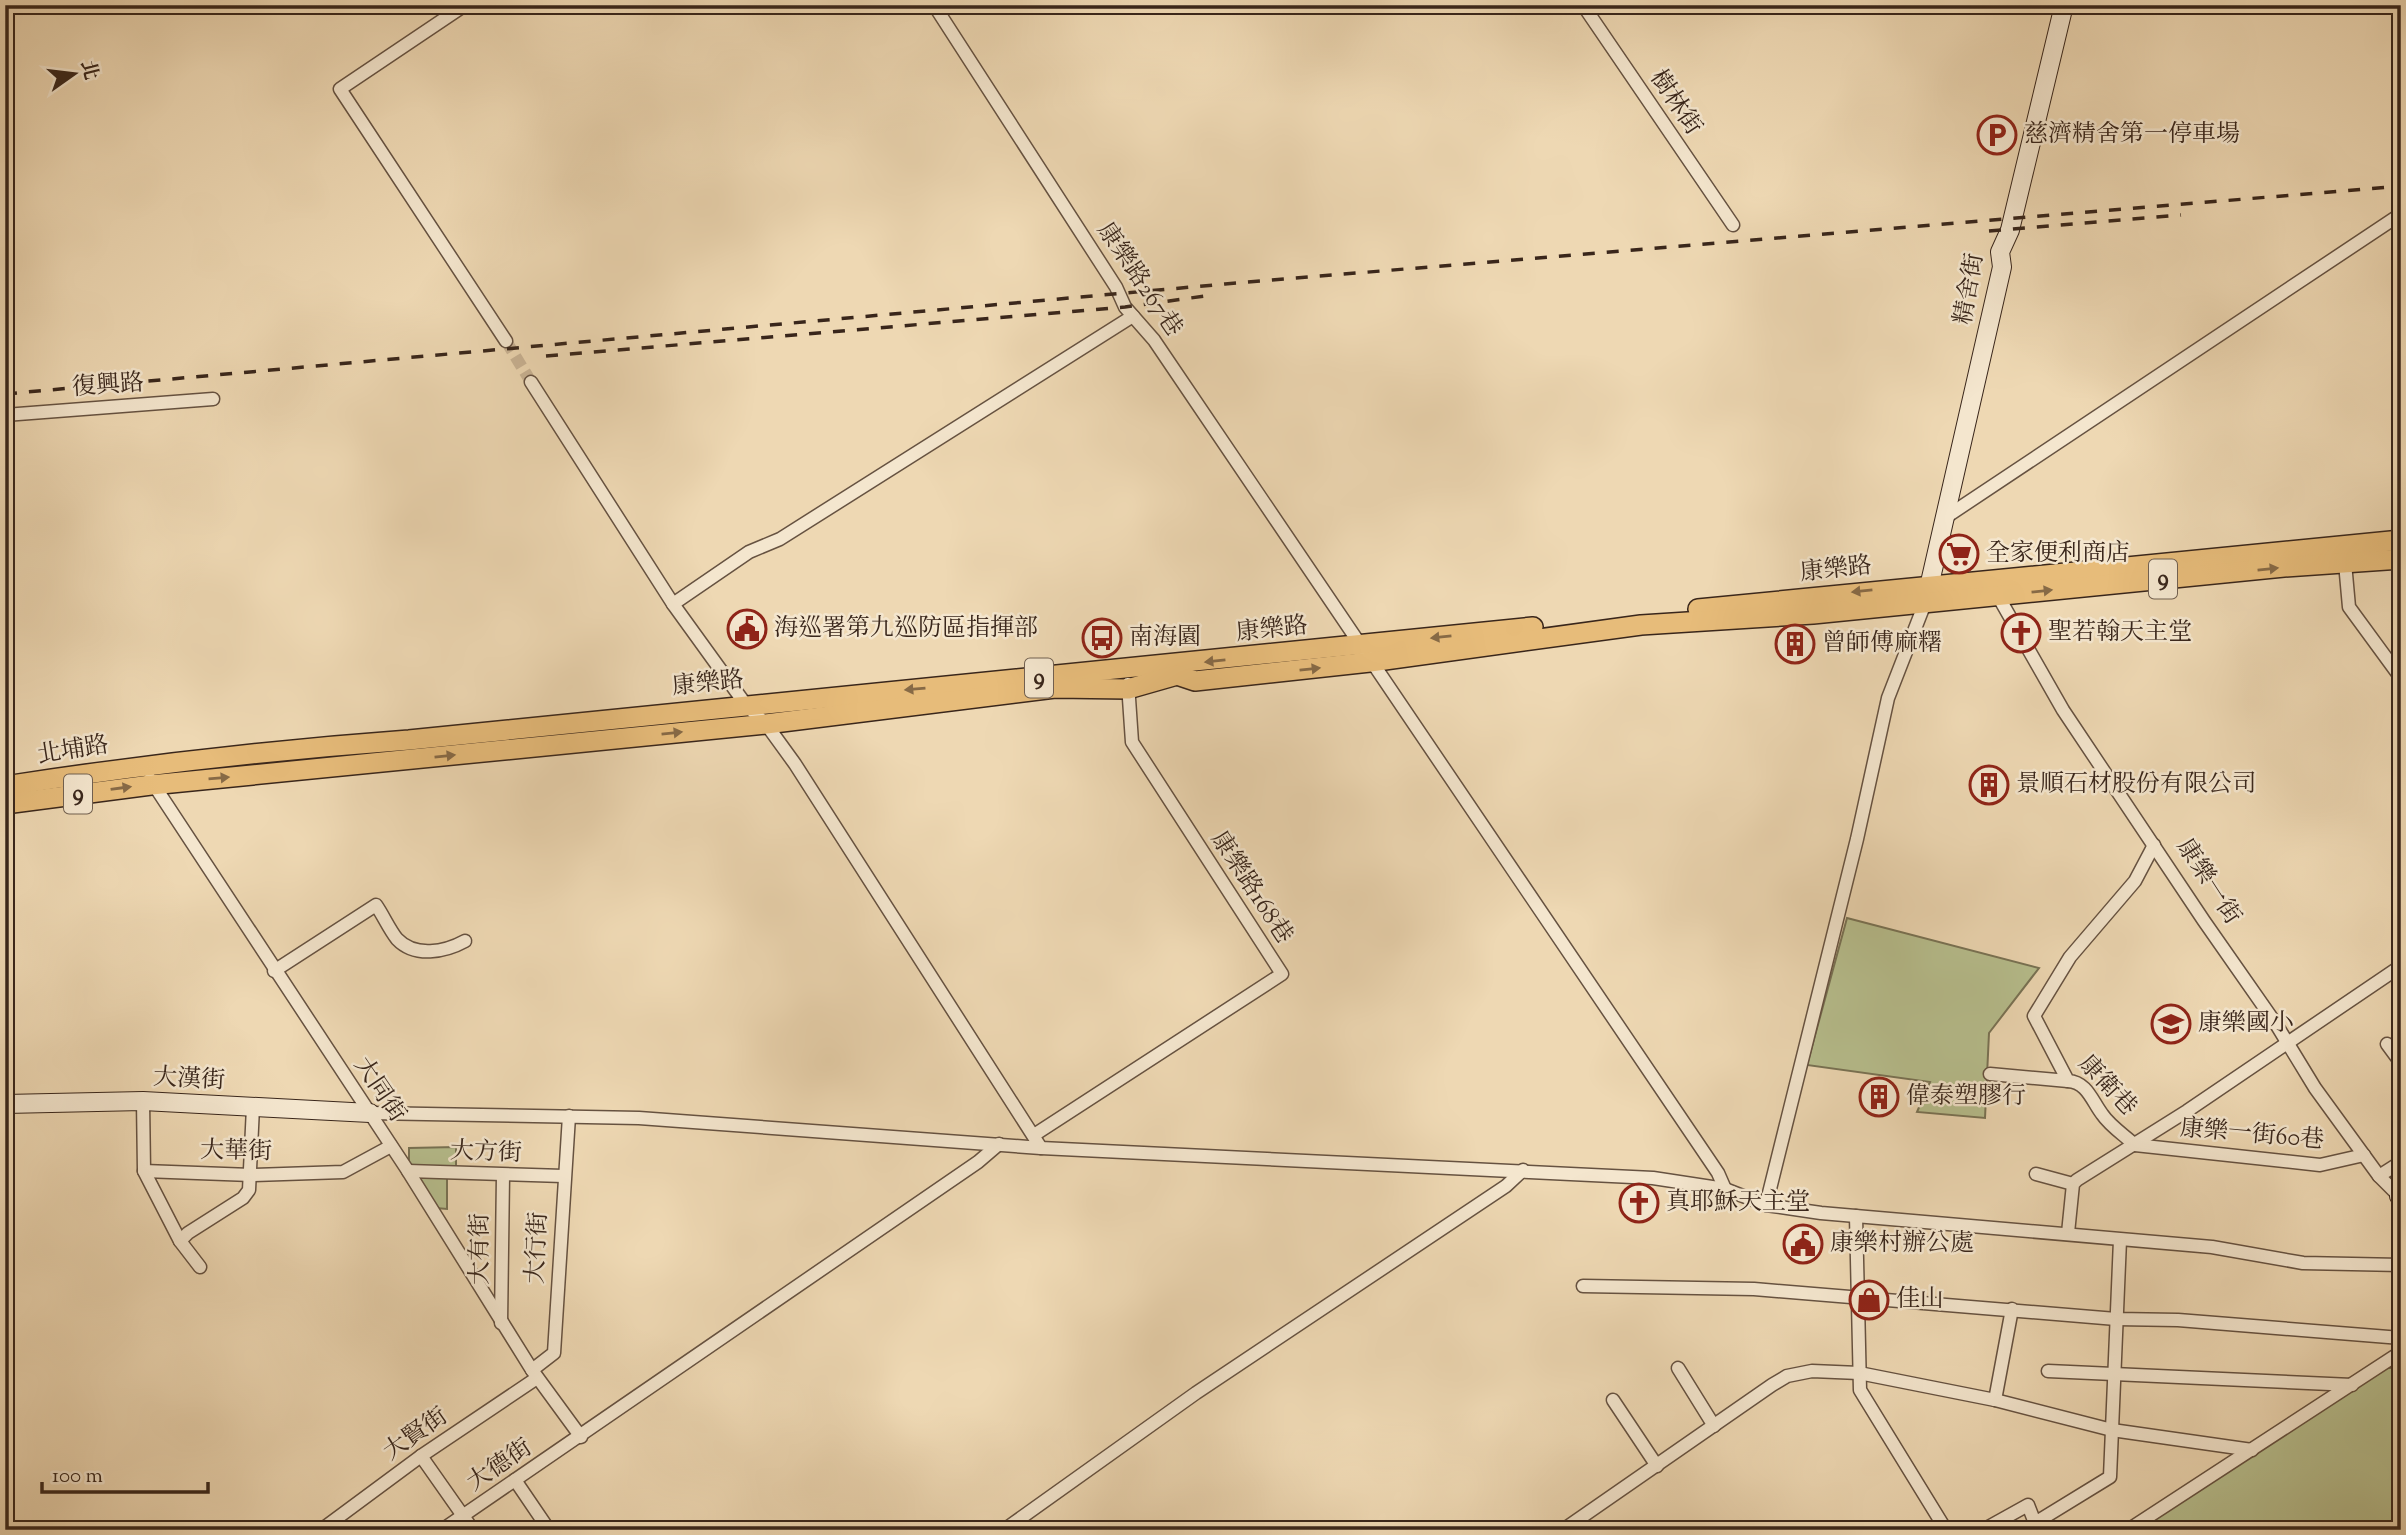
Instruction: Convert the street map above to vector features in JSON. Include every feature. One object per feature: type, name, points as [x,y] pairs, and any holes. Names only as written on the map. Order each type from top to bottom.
[{"type":"main road","name":"康樂路","points":[[151,785],[766,724],[1127,679],[1998,587],[2401,540]]},
{"type":"main road","name":"康樂路","points":[[1998,587],[2401,559]]},
{"type":"main road","name":"康樂路","points":[[148,764],[746,705],[1127,679]]},
{"type":"main road","points":[[409,740],[412,760]]},
{"type":"main road","name":"北埔路","points":[[5,786],[148,764]]},
{"type":"main road","name":"北埔路","points":[[5,804],[151,785]]},
{"type":"street","points":[[465,5],[340,89],[506,341]]},
{"type":"street","name":"康樂路267巷","points":[[934,5],[1133,316],[1154,340],[1315,576],[1718,1173],[1725,1189]]},
{"type":"street","name":"樹林街","points":[[1583,5],[1733,225]]},
{"type":"street","name":"精舍街","points":[[1928,594],[2002,267],[2000,252],[2010,230],[2064,5]]},
{"type":"street","points":[[1946,517],[2401,214]]},
{"type":"street","points":[[673,604],[749,552],[780,539],[1133,316]]},
{"type":"street","points":[[531,382],[673,604],[746,705],[766,724],[795,764],[1041,1149]]},
{"type":"street","name":"復興路","points":[[5,415],[213,399]]},
{"type":"street","points":[[2345,563],[2349,607],[2401,678]]},
{"type":"street","name":"康樂一街","points":[[1998,587],[2063,710],[2364,1155],[2379,1176],[2400,1197]]},
{"type":"street","points":[[1766,1205],[1840,909],[1888,698],[1928,594]]},
{"type":"street","name":"康樂路168巷","points":[[1034,1135],[1282,974],[1132,742],[1127,679]]},
{"type":"street","name":"大同街","points":[[148,764],[151,785],[408,1171],[501,1324],[581,1437]]},
{"type":"street","name":"康衛巷","points":[[2135,1144],[2100,1112],[2092,1095],[2068,1081],[2034,1016],[2070,957],[2136,881],[2154,845]]},
{"type":"street","points":[[274,971],[376,905],[398,940],[428,953],[452,949],[465,940]]},
{"type":"street","points":[[2068,1233],[2073,1184],[2103,1161],[2135,1144],[2401,966]]},
{"type":"street","points":[[2387,1044],[2401,1063]]},
{"type":"street","points":[[1990,1074],[2068,1081]]},
{"type":"street","points":[[144,1101],[144,1171],[180,1241],[200,1268]]},
{"type":"street","name":"大漢街","points":[[5,1104],[144,1101],[370,1113]]},
{"type":"street","points":[[180,1241],[187,1233],[243,1198],[249,1190],[253,1107]]},
{"type":"street","points":[[370,1113],[569,1116],[818,1129],[1041,1149],[1653,1178],[1725,1189],[1766,1205],[1856,1216],[2212,1247],[2303,1263],[2401,1265]]},
{"type":"street","name":"大行街","points":[[534,1374],[555,1353],[563,1176],[569,1116]]},
{"type":"street","name":"大德街","points":[[442,1530],[978,1162],[999,1144]]},
{"type":"street","name":"康樂一街60巷","points":[[2135,1144],[2319,1165],[2364,1155]]},
{"type":"street","name":"大華街","points":[[144,1171],[251,1175],[343,1172],[391,1146]]},
{"type":"street","points":[[2379,1176],[2401,1162]]},
{"type":"street","points":[[1004,1530],[1196,1393],[1506,1186],[1523,1170]]},
{"type":"street","name":"大方街","points":[[408,1171],[563,1176]]},
{"type":"street","points":[[2036,1174],[2073,1184]]},
{"type":"street","name":"大有街","points":[[501,1324],[503,1175]]},
{"type":"street","points":[[1856,1216],[1860,1390],[1946,1530]]},
{"type":"street","points":[[1983,1530],[2028,1506],[2035,1523],[2110,1477],[2120,1240]]},
{"type":"street","points":[[1583,1286],[1754,1289],[2012,1308],[2116,1319],[2178,1320],[2401,1338]]},
{"type":"street","points":[[1995,1400],[2012,1308]]},
{"type":"street","points":[[2128,1530],[2401,1352]]},
{"type":"street","points":[[1678,1368],[1714,1426]]},
{"type":"street","points":[[1563,1530],[1787,1376],[1812,1371],[1859,1373],[1995,1400],[2112,1430],[2252,1450]]},
{"type":"street","points":[[2048,1371],[2352,1385]]},
{"type":"street","name":"大賢街","points":[[321,1530],[534,1374]]},
{"type":"street","points":[[1613,1400],[1657,1466]]},
{"type":"street","points":[[421,1456],[472,1530]]},
{"type":"street","points":[[514,1480],[549,1530]]},
{"type":"green space","points":[[1847,918],[2039,968],[1989,1033],[1985,1118],[1917,1112],[1930,1082],[1807,1065]]},
{"type":"green space","points":[[456,1147],[456,1166],[409,1167],[409,1148]]},
{"type":"green space","points":[[416,1176],[447,1177],[447,1209],[436,1208]]},
{"type":"green space","points":[[2380,1368],[2401,1368],[2401,1530],[2133,1530]]},
{"type":"tunnel","points":[[506,341],[531,382]]},
{"type":"railway","points":[[5,394],[1225,284],[2401,186]]},
{"type":"railway","points":[[1989,231],[2181,215]]},
{"type":"railway","points":[[546,356],[1125,307],[1205,296]]},
{"type":"place","name":"慈濟精舍第一停車場","points":[[1997,135]]},
{"type":"place","name":"全家便利商店","points":[[1959,554]]},
{"type":"place","name":"海巡署第九巡防區指揮部","points":[[747,629]]},
{"type":"place","name":"聖若翰天主堂","points":[[2021,633]]},
{"type":"place","name":"南海園","points":[[1102,638]]},
{"type":"place","name":"曾師傅麻糬","points":[[1795,644]]},
{"type":"place","name":"景順石材股份有限公司","points":[[1989,785]]},
{"type":"place","name":"康樂國小","points":[[2171,1024]]},
{"type":"place","name":"偉泰塑膠行","points":[[1879,1097]]},
{"type":"place","name":"真耶穌天主堂","points":[[1639,1203]]},
{"type":"place","name":"康樂村辦公處","points":[[1803,1244]]},
{"type":"place","name":"佳山","points":[[1869,1300]]}]
